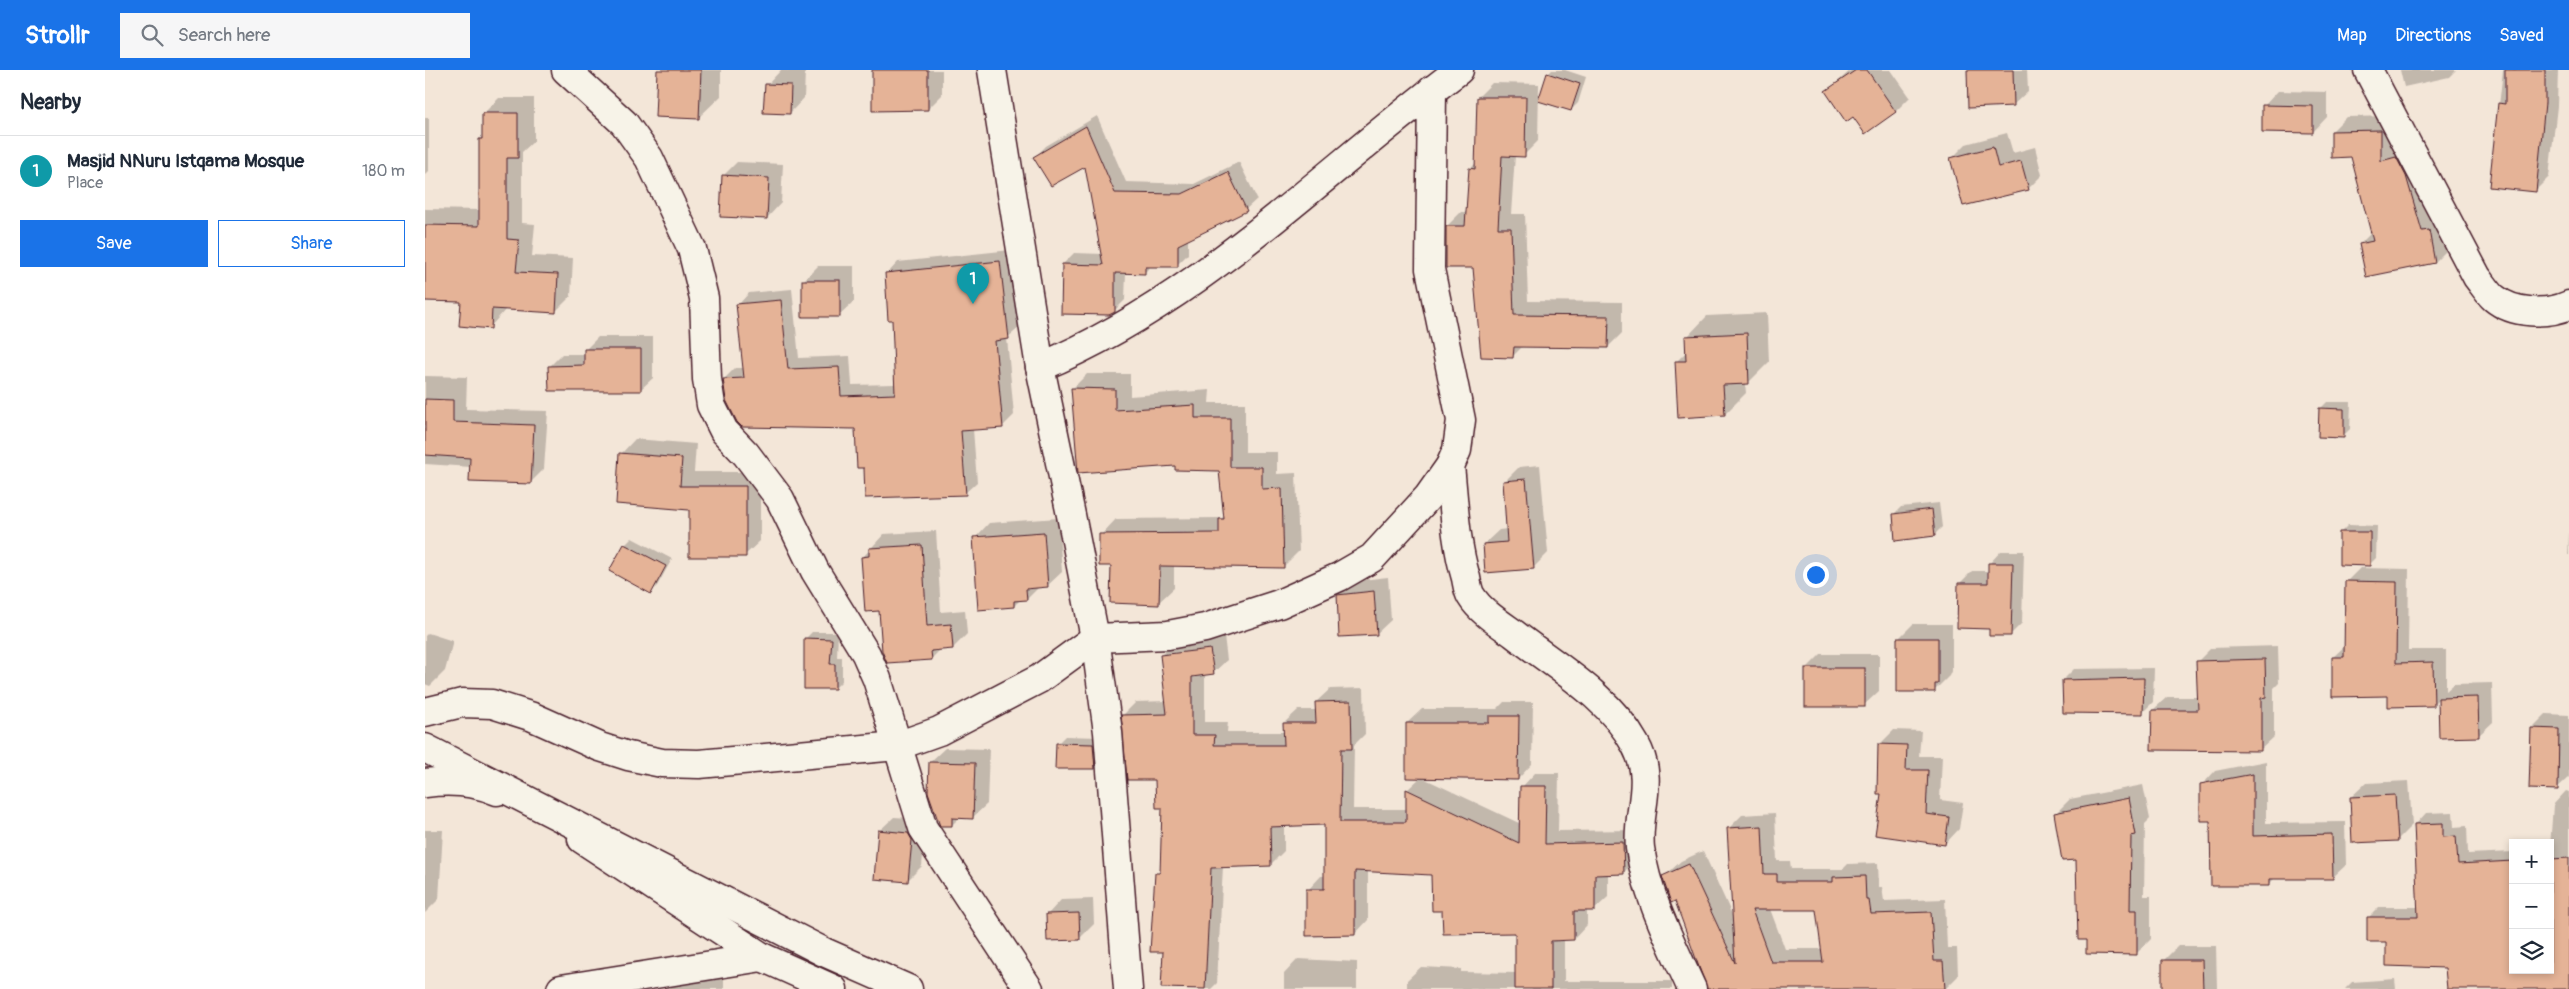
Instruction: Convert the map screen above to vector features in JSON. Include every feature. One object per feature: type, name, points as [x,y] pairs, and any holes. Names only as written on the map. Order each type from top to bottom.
[{"type":"street","points":[[566,70],[624,123],[649,158],[673,205],[692,249],[704,298],[706,371],[711,405],[724,430],[747,454],[780,499],[815,571],[866,654],[877,679],[923,828],[1029,989]]},
{"type":"street","points":[[992,70],[1040,367],[1095,638],[1108,732],[1128,989]]},
{"type":"street","points":[[1040,367],[1078,351],[1130,323],[1190,282],[1292,207],[1343,162],[1459,70]]},
{"type":"street","points":[[2368,70],[2477,277],[2495,298],[2518,309],[2546,311],[2569,306]]},
{"type":"street","points":[[425,712],[463,703],[492,704],[533,717],[600,747],[662,763],[699,764],[897,746],[939,731],[1039,678],[1095,638],[1168,635],[1205,628],[1279,604],[1339,577],[1372,558],[1428,497],[1450,466],[1457,450],[1461,420],[1430,269],[1433,90]]},
{"type":"street","points":[[1450,466],[1459,548],[1471,596],[1498,622],[1595,697],[1624,728],[1636,745],[1645,775],[1646,791],[1640,845],[1643,866],[1655,904],[1692,989]]},
{"type":"street","points":[[425,748],[823,952],[908,989]]},
{"type":"street","points":[[425,783],[445,780],[483,785],[514,798],[582,839],[762,957],[833,989]]},
{"type":"street","points":[[561,989],[762,957]]},
{"type":"building","points":[[657,70],[701,70],[699,119],[655,117]]},
{"type":"building","points":[[872,70],[928,70],[928,110],[872,111]]},
{"type":"building","points":[[1856,70],[1867,70],[1896,112],[1865,134],[1853,117],[1846,122],[1825,91]]},
{"type":"building","points":[[1967,70],[2013,70],[2014,106],[1968,108]]},
{"type":"building","points":[[2505,70],[2545,70],[2545,103],[2536,192],[2489,187],[2498,103],[2505,104]]},
{"type":"building","points":[[1547,73],[1580,84],[1571,111],[1538,101]]},
{"type":"building","points":[[765,84],[791,85],[790,114],[763,113]]},
{"type":"building","points":[[1477,97],[1526,97],[1525,157],[1502,156],[1498,228],[1511,228],[1514,315],[1609,316],[1608,348],[1514,347],[1513,358],[1481,357],[1473,268],[1446,268],[1446,226],[1465,226],[1469,168],[1475,169]]},
{"type":"building","points":[[2262,105],[2313,106],[2313,133],[2262,132]]},
{"type":"building","points":[[482,113],[518,113],[518,158],[507,158],[507,239],[519,240],[516,272],[558,274],[556,313],[492,309],[491,329],[459,326],[461,302],[425,301],[425,225],[479,226],[479,139],[482,139]]},
{"type":"building","points":[[1086,126],[1115,193],[1182,194],[1228,172],[1247,211],[1178,245],[1178,267],[1145,267],[1145,274],[1115,273],[1115,312],[1109,315],[1061,314],[1062,264],[1103,265],[1085,167],[1051,186],[1033,157]]},
{"type":"building","points":[[2381,130],[2381,161],[2396,157],[2406,176],[2422,231],[2429,230],[2435,263],[2366,277],[2359,244],[2373,241],[2351,157],[2331,158],[2331,131]]},
{"type":"building","points":[[1993,147],[1998,167],[2021,161],[2029,190],[1963,206],[1950,158]]},
{"type":"building","points":[[722,175],[769,178],[767,219],[720,217]]},
{"type":"building","points":[[1000,261],[1009,339],[995,341],[1003,428],[961,431],[966,495],[865,498],[864,468],[857,468],[855,429],[742,427],[737,422],[726,400],[723,379],[744,378],[736,304],[781,300],[788,369],[839,367],[841,396],[895,394],[892,320],[888,320],[885,273]]},
{"type":"building","points":[[802,280],[840,280],[840,317],[802,317]]},
{"type":"building","points":[[1747,333],[1749,384],[1723,385],[1725,415],[1678,418],[1675,361],[1686,361],[1685,336]]},
{"type":"building","points":[[584,349],[641,349],[641,391],[549,391],[548,366],[584,365]]},
{"type":"building","points":[[1071,388],[1115,389],[1115,410],[1195,405],[1195,418],[1230,418],[1230,467],[1262,467],[1262,489],[1282,488],[1284,568],[1160,566],[1159,605],[1110,603],[1111,566],[1099,566],[1099,534],[1219,533],[1219,519],[1224,519],[1219,471],[1175,470],[1175,466],[1078,473]]},
{"type":"building","points":[[425,399],[453,400],[453,422],[534,425],[531,484],[469,482],[470,458],[425,455]]},
{"type":"building","points":[[2319,408],[2344,409],[2344,438],[2318,437]]},
{"type":"building","points":[[619,453],[682,458],[680,486],[746,486],[746,557],[689,557],[689,510],[616,504]]},
{"type":"building","points":[[1526,479],[1534,569],[1485,573],[1483,544],[1507,542],[1503,481]]},
{"type":"building","points":[[1932,509],[1935,536],[1895,541],[1893,514]]},
{"type":"building","points":[[1044,532],[1048,587],[1026,589],[1027,600],[1014,601],[1014,607],[978,610],[973,537]]},
{"type":"building","points":[[2339,532],[2370,532],[2370,566],[2339,565]]},
{"type":"building","points":[[624,544],[666,566],[651,594],[609,571]]},
{"type":"building","points":[[922,545],[927,626],[951,624],[953,649],[931,651],[932,660],[887,663],[882,651],[879,611],[865,612],[861,557],[869,556],[869,548]]},
{"type":"building","points":[[1988,563],[2013,563],[2011,636],[1989,636],[1989,629],[1957,628],[1958,583],[1988,583]]},
{"type":"building","points":[[2345,581],[2397,582],[2396,663],[2433,662],[2434,706],[2388,707],[2388,696],[2332,697],[2332,657],[2344,657]]},
{"type":"building","points":[[1374,591],[1377,635],[1339,637],[1337,595]]},
{"type":"building","points":[[804,638],[832,639],[830,664],[835,664],[835,689],[804,689]]},
{"type":"building","points":[[1897,638],[1938,638],[1938,684],[1935,684],[1935,692],[1897,692]]},
{"type":"building","points":[[1210,649],[1214,674],[1192,677],[1192,735],[1215,735],[1214,745],[1284,745],[1283,723],[1316,723],[1315,702],[1351,701],[1352,749],[1341,749],[1340,822],[1406,822],[1406,789],[1519,843],[1520,786],[1546,786],[1545,844],[1623,842],[1624,874],[1595,875],[1595,911],[1574,911],[1574,940],[1551,941],[1551,989],[1515,989],[1515,933],[1443,934],[1442,911],[1432,911],[1431,875],[1355,871],[1355,935],[1306,936],[1306,889],[1324,889],[1324,825],[1270,827],[1271,866],[1211,868],[1205,989],[1161,988],[1163,952],[1150,952],[1155,873],[1160,873],[1162,808],[1156,808],[1155,780],[1127,780],[1121,715],[1167,714],[1160,655]]},
{"type":"building","points":[[2265,659],[2266,697],[2261,698],[2261,751],[2151,750],[2152,710],[2198,710],[2196,661]]},
{"type":"building","points":[[1805,668],[1865,668],[1865,707],[1805,707]]},
{"type":"building","points":[[2144,678],[2143,714],[2063,713],[2062,680]]},
{"type":"building","points":[[2478,697],[2479,737],[2439,738],[2438,698]]},
{"type":"building","points":[[1489,716],[1519,716],[1518,780],[1406,778],[1406,723],[1489,723]]},
{"type":"building","points":[[2531,728],[2559,729],[2558,790],[2529,789]]},
{"type":"building","points":[[1056,743],[1093,744],[1095,769],[1055,769]]},
{"type":"building","points":[[1878,744],[1907,745],[1906,770],[1928,770],[1926,814],[1949,817],[1945,845],[1875,835],[1881,794],[1877,794]]},
{"type":"building","points":[[929,762],[975,763],[973,819],[952,818],[952,826],[940,826],[928,792]]},
{"type":"building","points":[[2253,774],[2253,836],[2332,834],[2333,879],[2269,879],[2269,886],[2211,886],[2210,821],[2200,821],[2200,784]]},
{"type":"building","points":[[2395,795],[2398,841],[2352,843],[2350,797]]},
{"type":"building","points":[[2129,798],[2136,835],[2131,836],[2130,910],[2137,910],[2137,955],[2086,954],[2086,940],[2078,940],[2076,860],[2062,861],[2054,813]]},
{"type":"building","points":[[2443,823],[2443,837],[2456,836],[2458,864],[2509,861],[2509,974],[2554,974],[2554,859],[2569,858],[2569,989],[2447,989],[2445,968],[2386,966],[2386,942],[2367,942],[2367,917],[2418,917],[2414,824]]},
{"type":"building","points":[[1762,826],[1764,874],[1777,874],[1777,882],[1833,882],[1833,877],[1865,876],[1866,900],[1869,900],[1871,914],[1931,912],[1934,961],[1943,961],[1945,989],[1707,989],[1675,901],[1671,903],[1662,876],[1689,864],[1735,963],[1727,828]],"holes":[[[1752,910],[1816,910],[1823,962],[1771,962]]]},
{"type":"building","points":[[878,830],[908,833],[912,840],[908,882],[874,879]]},
{"type":"building","points":[[1079,913],[1080,940],[1047,941],[1046,914]]},
{"type":"building","points":[[2162,960],[2202,960],[2203,989],[2162,989]]},
{"type":"place","name":"Masjid NNuru Istqama Mosque","points":[[973,304]]}]
